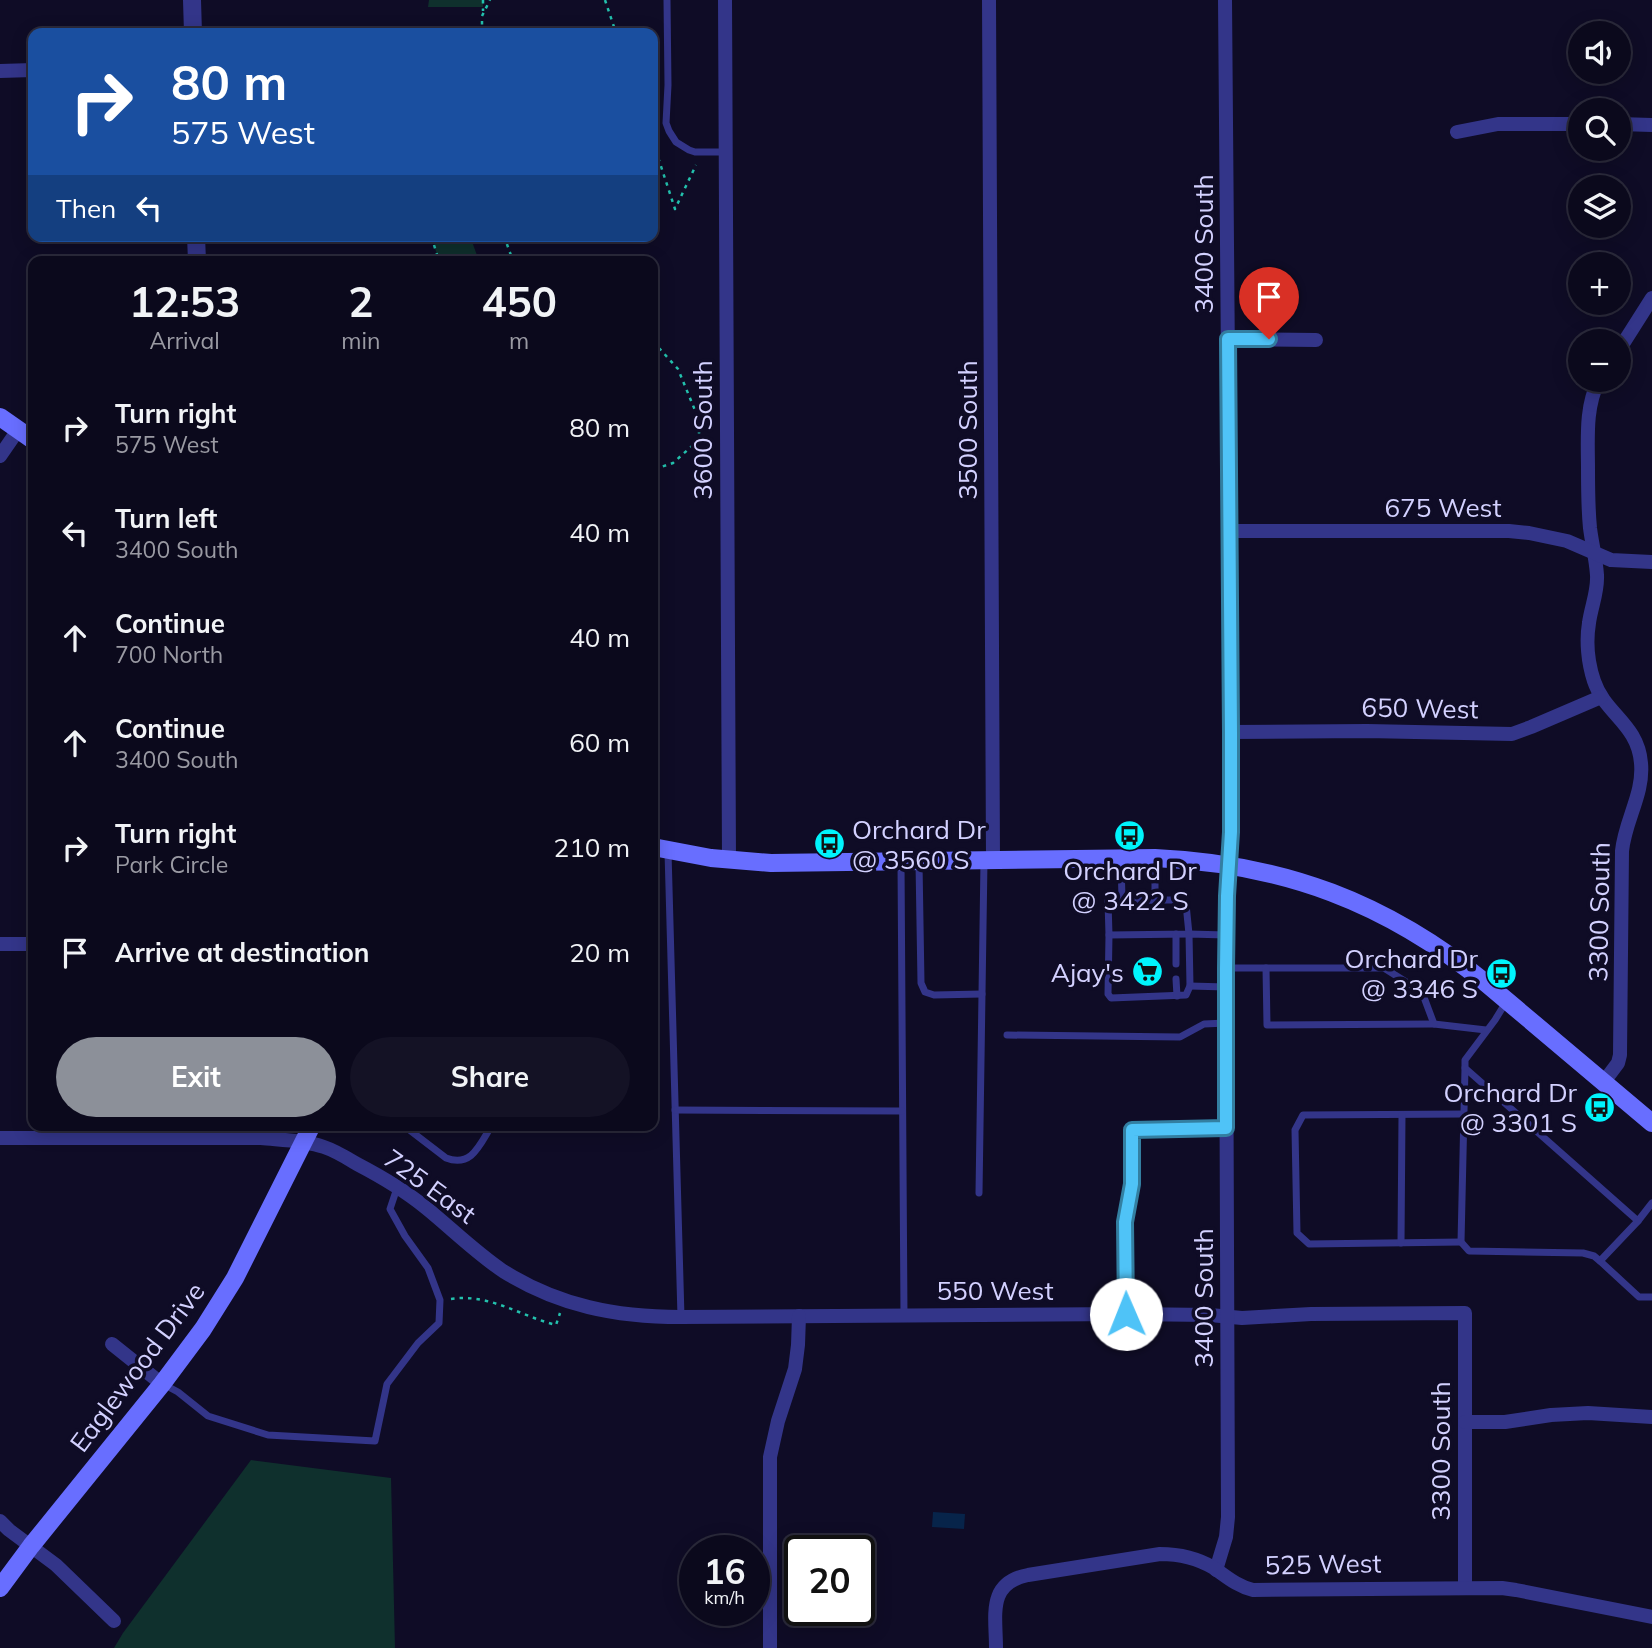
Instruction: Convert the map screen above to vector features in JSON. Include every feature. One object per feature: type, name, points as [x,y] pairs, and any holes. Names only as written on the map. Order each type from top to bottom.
[{"type":"main road","points":[[0,417],[26,435]]},
{"type":"main road","points":[[661,849],[729,860],[771,863],[1155,858],[1192,860],[1281,875],[1371,909],[1406,927],[1460,962],[1652,1123]]},
{"type":"main road","name":"Eaglewood Drive","points":[[0,1588],[186,1354],[220,1304],[309,1131]]},
{"type":"street","points":[[192,0],[193,28]]},
{"type":"street","name":"3600 South","points":[[725,0],[729,860]]},
{"type":"street","name":"3500 South","points":[[989,0],[989,860]]},
{"type":"street","name":"3400 South","points":[[1216,1570],[1228,1527],[1226,935],[1231,832],[1231,732],[1225,0]]},
{"type":"street","points":[[0,71],[28,70]]},
{"type":"street","points":[[1457,132],[1498,124],[1568,124]]},
{"type":"street","points":[[1631,124],[1652,125]]},
{"type":"street","points":[[1631,331],[1652,298]]},
{"type":"street","points":[[1228,339],[1316,340]]},
{"type":"street","name":"3300 South","points":[[1596,392],[1588,425],[1589,508],[1597,577],[1588,624],[1591,670],[1601,697],[1626,725],[1636,743],[1641,761],[1639,793],[1626,827],[1622,851],[1620,1055],[1618,1063],[1603,1083]]},
{"type":"street","points":[[0,456],[26,435]]},
{"type":"street","name":"675 West","points":[[1229,531],[1509,531],[1558,538],[1611,560],[1652,562]]},
{"type":"street","name":"650 West","points":[[1231,732],[1512,734],[1601,697]]},
{"type":"street","points":[[0,944],[28,944]]},
{"type":"street","name":"725 East","points":[[0,1139],[261,1139],[303,1142],[325,1147],[371,1171],[425,1207],[489,1261],[525,1283],[564,1301],[606,1312],[651,1317]]},
{"type":"street","name":"3300 South","points":[[1465,1313],[1465,1588]]},
{"type":"street","name":"550 West","points":[[651,1317],[1126,1314],[1241,1318],[1311,1314],[1465,1313]]},
{"type":"street","points":[[771,1648],[770,1457],[778,1420],[795,1369],[799,1316]]},
{"type":"street","points":[[112,1344],[162,1384]]},
{"type":"street","points":[[1465,1422],[1505,1422],[1588,1413],[1652,1418]]},
{"type":"street","points":[[0,1521],[56,1565],[114,1621]]},
{"type":"street","name":"525 West","points":[[996,1648],[996,1602],[1001,1589],[1016,1577],[1160,1554],[1190,1557],[1242,1587],[1253,1590],[1516,1590],[1652,1617]]},
{"type":"lane","points":[[667,0],[666,123],[669,131],[676,142],[689,150],[726,152]]},
{"type":"lane","points":[[661,849],[675,1110],[681,1317]]},
{"type":"lane","points":[[1155,858],[1155,904]]},
{"type":"lane","points":[[1121,859],[1122,900]]},
{"type":"lane","points":[[979,1193],[982,994],[989,860]]},
{"type":"lane","points":[[910,862],[922,988],[934,995],[982,994]]},
{"type":"lane","points":[[904,1315],[902,1111],[910,862]]},
{"type":"lane","points":[[1122,900],[1141,904],[1181,900],[1186,905],[1190,986],[1186,995],[1111,998],[1108,994],[1108,901],[1122,900]]},
{"type":"lane","points":[[1141,925],[1142,934]]},
{"type":"lane","points":[[1110,935],[1142,934],[1156,929],[1176,934],[1226,935]]},
{"type":"lane","points":[[1176,934],[1176,964]]},
{"type":"lane","points":[[1226,968],[1384,968],[1422,992],[1434,1024]]},
{"type":"lane","points":[[1266,968],[1267,1025],[1434,1024],[1486,1030]]},
{"type":"lane","points":[[1176,979],[1177,996]]},
{"type":"lane","points":[[1190,986],[1226,987]]},
{"type":"lane","points":[[1506,1001],[1465,1060],[1461,1242],[1469,1251],[1583,1253],[1594,1256],[1639,1297],[1652,1297]]},
{"type":"lane","points":[[1007,1035],[1180,1037],[1204,1024],[1226,1023]]},
{"type":"lane","points":[[1465,1068],[1638,1221]]},
{"type":"lane","points":[[675,1110],[902,1111]]},
{"type":"lane","points":[[1461,1242],[1310,1244],[1302,1239],[1297,1233],[1295,1130],[1303,1115],[1464,1114]]},
{"type":"lane","points":[[1401,1243],[1402,1115]]},
{"type":"lane","points":[[1126,1314],[1125,1222],[1132,1184],[1132,1130],[1226,1128]]},
{"type":"lane","points":[[411,1131],[446,1158],[454,1161],[462,1161],[475,1153],[488,1131]]},
{"type":"lane","points":[[162,1384],[178,1392],[208,1416],[268,1436],[375,1441],[387,1384],[418,1343],[439,1323],[440,1300],[428,1268],[390,1209],[397,1188]]},
{"type":"lane","points":[[1600,1261],[1652,1204]]},
{"type":"path","points":[[482,28],[483,0]]},
{"type":"path","points":[[483,15],[490,0]]},
{"type":"path","points":[[605,0],[614,28]]},
{"type":"path","points":[[658,157],[675,209],[696,164]]},
{"type":"path","points":[[434,245],[437,256]]},
{"type":"path","points":[[658,345],[678,369],[699,420],[699,436],[692,446],[673,463],[658,468]]},
{"type":"path","points":[[699,430],[712,429]]},
{"type":"path","points":[[440,1300],[463,1297],[490,1300],[536,1320],[556,1325],[564,1301]]},
{"type":"green space","points":[[429,0],[483,0],[483,7],[428,7]]},
{"type":"green space","points":[[442,242],[472,242],[477,256],[437,256],[434,245]]},
{"type":"green space","points":[[251,1460],[391,1478],[395,1648],[114,1648]]},
{"type":"water","points":[[933,1512],[965,1514],[964,1529],[932,1527]]},
{"type":"place","name":"Orchard Dr @ 3422 S","points":[[1130,835]]},
{"type":"place","name":"Orchard Dr @ 3560 S","points":[[829,844]]},
{"type":"place","name":"Ajay's","points":[[1147,972]]},
{"type":"place","name":"Orchard Dr @ 3346 S","points":[[1501,973]]},
{"type":"place","name":"Orchard Dr @ 3301 S","points":[[1600,1107]]},
{"type":"route","points":[[1126,1314],[1125,1222],[1132,1184],[1132,1130],[1226,1128],[1227,896],[1231,832],[1228,339],[1269,339]]}]
